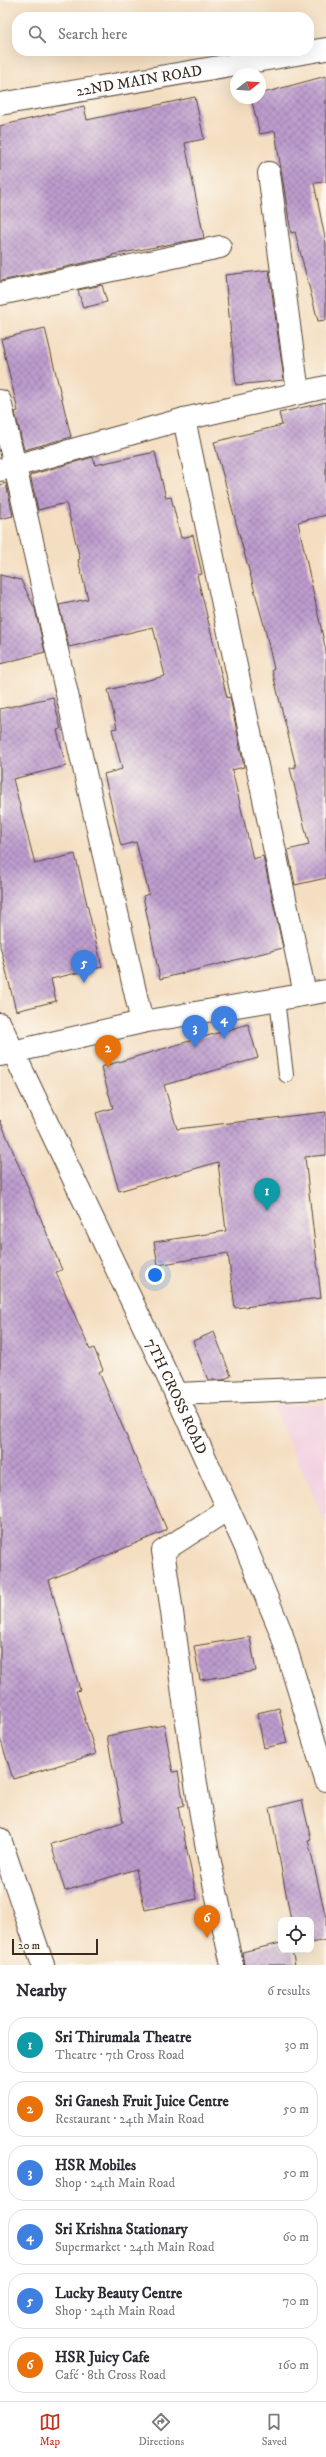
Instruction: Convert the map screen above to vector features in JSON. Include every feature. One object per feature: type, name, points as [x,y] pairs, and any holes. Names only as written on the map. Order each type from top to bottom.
[{"type":"street","name":"22ND MAIN ROAD","points":[[314,51],[326,49]]},
{"type":"street","name":"22ND MAIN ROAD","points":[[0,104],[285,56]]},
{"type":"street","points":[[269,173],[298,393]]},
{"type":"street","points":[[0,294],[220,247]]},
{"type":"street","points":[[8,468],[184,419],[326,387]]},
{"type":"street","points":[[0,401],[8,468],[142,1022]]},
{"type":"street","points":[[6,1053],[142,1022],[316,993],[184,419]]},
{"type":"street","name":"7TH CROSS ROAD","points":[[0,1024],[6,1053],[176,1394],[228,1508],[281,1632],[326,1780]]},
{"type":"street","points":[[176,1394],[326,1388]]},
{"type":"street","points":[[228,1508],[163,1551],[182,1673],[195,1778],[220,1913],[232,1965]]},
{"type":"street","points":[[0,1839],[43,1965]]},
{"type":"lane","points":[[277,999],[286,1075]]},
{"type":"shaded area","points":[[326,1404],[326,1523],[272,1406]]},
{"type":"building","points":[[326,76],[326,182],[314,183],[326,243],[326,320],[318,321],[295,232],[291,233],[275,131],[260,134],[252,104],[266,104],[266,92]]},
{"type":"building","points":[[195,97],[204,139],[185,143],[204,238],[112,255],[112,257],[0,281],[0,126],[84,106],[87,120]]},
{"type":"building","points":[[269,270],[284,380],[236,385],[225,275]]},
{"type":"building","points":[[102,285],[107,302],[83,308],[78,290]]},
{"type":"building","points":[[45,328],[71,437],[24,450],[15,412],[18,411],[1,339]]},
{"type":"building","points":[[326,402],[326,515],[298,522],[326,651],[326,878],[295,885],[288,850],[309,845],[290,768],[296,767],[272,670],[274,669],[265,629],[214,442],[282,425],[279,413]]},
{"type":"building","points":[[155,452],[166,498],[171,497],[181,538],[193,535],[202,574],[197,575],[227,698],[230,697],[244,767],[232,770],[253,859],[263,856],[283,948],[160,979],[143,896],[149,894],[136,842],[121,846],[104,774],[122,769],[112,729],[117,728],[108,690],[165,676],[153,627],[69,647],[59,605],[88,599],[78,560],[80,559],[66,503],[38,510],[30,475],[93,457],[95,465]]},
{"type":"building","points":[[6,483],[13,516],[0,519],[0,485]]},
{"type":"building","points":[[0,575],[21,580],[35,609],[45,652],[0,664]]},
{"type":"building","points":[[53,697],[61,729],[57,730],[66,766],[13,779],[35,864],[75,854],[102,967],[51,979],[56,1001],[16,1011],[0,946],[0,709]]},
{"type":"building","points":[[248,1024],[258,1058],[164,1085],[177,1129],[326,1112],[326,1155],[305,1157],[321,1298],[235,1308],[228,1253],[158,1265],[154,1242],[226,1231],[218,1162],[119,1191],[96,1113],[113,1108],[101,1067]]},
{"type":"building","points":[[0,1120],[62,1270],[56,1272],[90,1350],[94,1348],[103,1370],[99,1372],[167,1530],[49,1580],[80,1690],[76,1691],[96,1754],[13,1779],[0,1738]]},
{"type":"building","points":[[214,1332],[231,1376],[222,1380],[208,1380],[193,1341]]},
{"type":"building","points":[[250,1637],[256,1671],[200,1680],[194,1646]]},
{"type":"building","points":[[279,1708],[287,1743],[264,1748],[257,1713]]},
{"type":"building","points":[[164,1725],[173,1772],[178,1771],[184,1805],[178,1807],[197,1899],[145,1910],[136,1869],[65,1891],[51,1844],[123,1822],[107,1736]]},
{"type":"building","points":[[302,1800],[311,1839],[308,1840],[326,1918],[326,1940],[314,1942],[314,1917],[290,1917],[270,1808]]},
{"type":"building","points":[[278,1944],[278,1953],[293,1953],[295,1965],[244,1965],[242,1952]]},
{"type":"place","name":"Lucky Beauty Centre","points":[[84,983]]},
{"type":"place","name":"Sri Krishna Stationary","points":[[224,1039]]},
{"type":"place","name":"HSR Mobiles","points":[[195,1048]]},
{"type":"place","name":"Sri Ganesh Fruit Juice Centre","points":[[108,1068]]},
{"type":"place","name":"Sri Thirumala Theatre","points":[[267,1211]]},
{"type":"place","name":"HSR Juicy Cafe","points":[[207,1938]]}]
